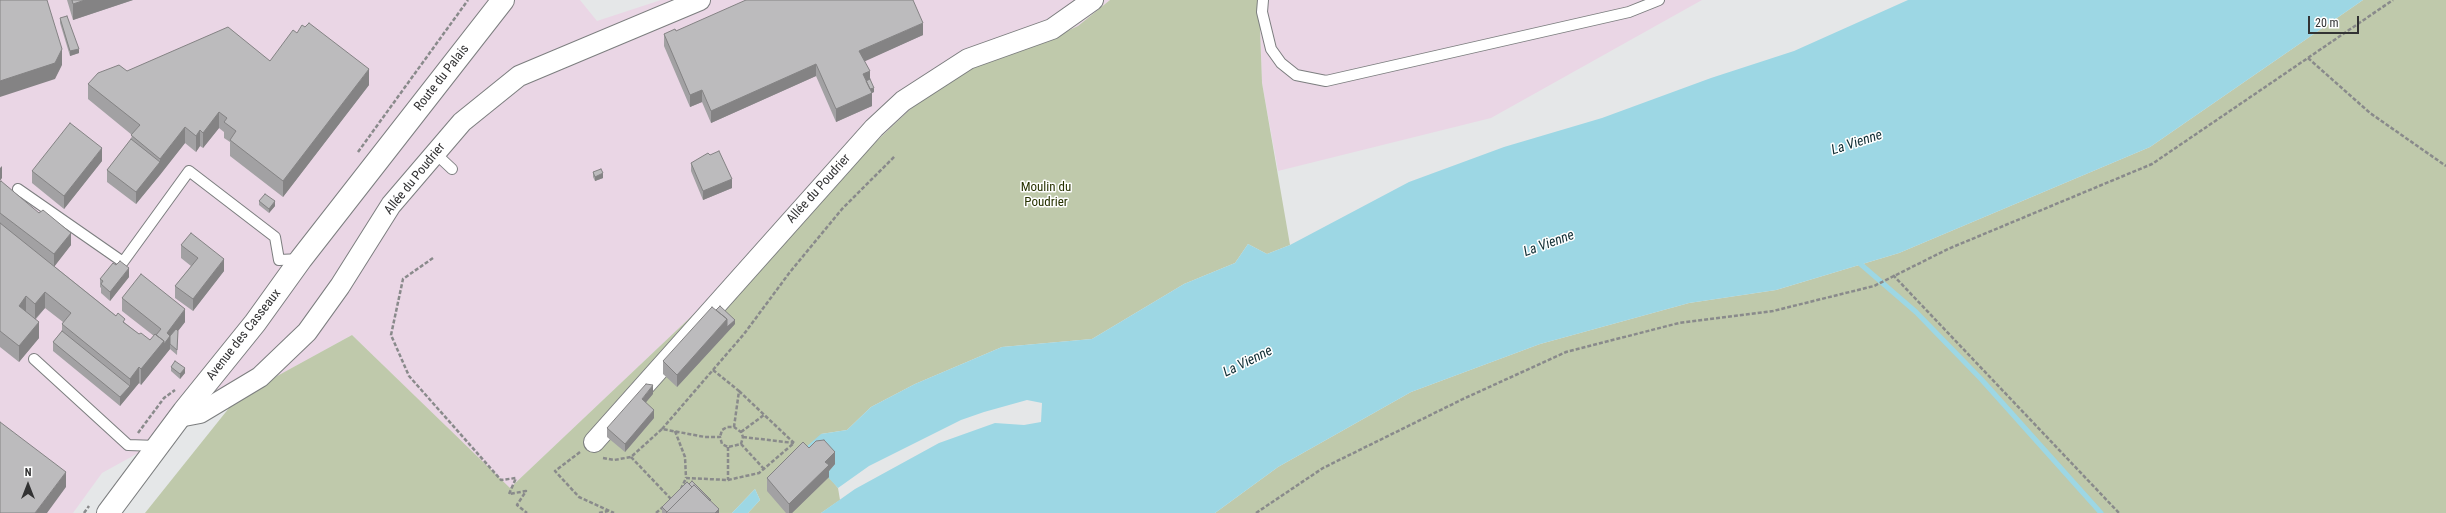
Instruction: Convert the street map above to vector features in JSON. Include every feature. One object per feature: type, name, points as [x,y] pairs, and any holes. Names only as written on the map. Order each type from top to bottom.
[{"type":"main road","name":"Route du Palais","points":[[381,157],[502,0]]},
{"type":"main road","name":"Avenue des Casseaux","points":[[108,513],[179,417],[255,323],[301,259],[381,157]]},
{"type":"street","name":"Allée du Poudrier","points":[[179,417],[200,414],[260,377],[307,332],[340,286],[391,205],[462,122],[519,76],[700,0]]},
{"type":"street","name":"Allée du Poudrier","points":[[590,451],[874,128],[903,101],[968,59],[1052,29],[1093,0]]},
{"type":"lane","points":[[1263,0],[1262,12],[1271,49],[1281,63],[1296,75],[1326,81],[1629,12],[1659,0]]},
{"type":"lane","points":[[435,153],[452,169]]},
{"type":"lane","points":[[18,189],[123,262],[188,171],[275,237],[279,260],[301,259]]},
{"type":"lane","points":[[34,359],[128,445],[159,446]]},
{"type":"path","points":[[1256,513],[1323,468],[1463,399],[1566,352],[1679,323],[1773,311],[1874,286],[1888,277],[1948,249],[2152,164],[2393,0]]},
{"type":"path","points":[[2308,58],[2370,113],[2446,166]]},
{"type":"path","points":[[614,513],[579,497],[555,471],[590,451],[614,460],[632,457],[662,428],[714,370],[744,334],[790,272],[842,209],[894,156]]},
{"type":"path","points":[[433,258],[404,279],[391,335],[409,376],[501,480],[516,478],[509,494],[526,491],[517,505],[527,513]]},
{"type":"path","points":[[1893,275],[2118,513]]},
{"type":"path","points":[[714,370],[739,391],[794,443]]},
{"type":"path","points":[[734,427],[739,391]]},
{"type":"path","points":[[741,432],[764,415]]},
{"type":"path","points":[[728,448],[722,444],[720,437],[722,430],[727,427],[734,427],[741,432],[743,437],[741,444]]},
{"type":"path","points":[[662,428],[705,437],[720,437]]},
{"type":"path","points":[[656,513],[681,490],[686,478],[685,457],[675,431]]},
{"type":"path","points":[[743,437],[794,443]]},
{"type":"path","points":[[686,478],[728,480],[759,473],[794,443]]},
{"type":"path","points":[[741,444],[764,469]]},
{"type":"path","points":[[728,448],[741,444]]},
{"type":"path","points":[[728,448],[728,480]]},
{"type":"path","points":[[632,457],[672,498]]},
{"type":"path","points":[[599,513],[609,510]]},
{"type":"shaded area","points":[[0,0],[580,0],[597,21],[661,0],[1110,0],[1078,26],[921,99],[509,489],[352,335],[102,473],[73,513],[0,513]]},
{"type":"shaded area","points":[[1259,0],[1702,0],[1491,118],[1278,171],[1262,83]]},
{"type":"green space","name":"Moulin du Poudrier","points":[[1110,0],[1259,0],[1262,83],[1290,245],[1267,254],[1248,244],[1235,263],[1184,284],[1092,339],[1002,347],[915,384],[871,407],[847,430],[821,434],[835,464],[829,477],[838,488],[840,500],[821,513],[748,513],[760,500],[755,489],[732,513],[145,513],[237,398],[352,335],[510,488],[921,99],[977,63],[1044,42],[1078,26]]},
{"type":"green space","points":[[2363,0],[2446,0],[2446,513],[1215,513],[1278,467],[1411,392],[1540,344],[1689,303],[1776,290],[1899,253],[2150,147]]},
{"type":"water","name":"La Vienne","points":[[1908,0],[2363,0],[2150,147],[1899,253],[1776,290],[1689,303],[1540,344],[1411,392],[1278,467],[1215,513],[821,513],[855,489],[939,443],[995,423],[1024,425],[1041,422],[1042,403],[1027,400],[984,412],[961,420],[869,466],[838,488],[825,474],[816,453],[806,447],[821,434],[847,430],[871,407],[915,384],[1002,347],[1092,339],[1184,284],[1235,263],[1248,244],[1267,254],[1290,245],[1409,182],[1504,147],[1602,118],[1711,78],[1794,51]]},
{"type":"water","points":[[755,489],[760,500],[748,513],[732,513]]},
{"type":"building","points":[[0,0],[47,0],[62,49],[55,63],[0,81]]},
{"type":"building","points":[[72,0],[85,0],[73,4]]},
{"type":"building","points":[[746,0],[913,0],[923,23],[859,51],[870,71],[863,74],[872,93],[836,109],[816,64],[711,111],[702,90],[690,95],[664,34],[675,29],[676,31]]},
{"type":"building","points":[[67,16],[79,49],[70,51],[60,18]]},
{"type":"building","points":[[309,23],[369,69],[283,181],[230,140],[236,131],[224,122],[227,118],[219,112],[203,133],[200,130],[196,136],[185,127],[160,159],[131,135],[140,125],[88,84],[98,73],[119,65],[127,71],[228,27],[270,61],[293,30],[297,33],[302,25],[305,27]]},
{"type":"building","points":[[870,79],[874,88],[870,89],[866,81]]},
{"type":"building","points":[[70,123],[102,148],[64,196],[32,171]]},
{"type":"building","points":[[131,139],[160,162],[136,192],[107,170]]},
{"type":"building","points":[[719,151],[732,179],[703,191],[691,163],[708,153],[710,155]]},
{"type":"building","points":[[601,169],[603,173],[595,177],[593,172]]},
{"type":"building","points":[[1,181],[39,213],[43,210],[71,233],[54,254],[0,213]]},
{"type":"building","points":[[265,194],[275,201],[269,209],[259,201]]},
{"type":"building","points":[[0,223],[116,316],[118,313],[125,319],[123,322],[139,334],[141,333],[150,340],[155,334],[164,341],[141,369],[139,367],[130,379],[62,324],[71,313],[45,292],[35,304],[26,296],[19,306],[39,322],[19,346],[0,331]]},
{"type":"building","points":[[191,233],[224,259],[193,299],[175,286],[198,258],[181,245]]},
{"type":"building","points":[[120,261],[129,268],[110,292],[101,284],[103,281],[100,279],[113,263],[116,265]]},
{"type":"building","points":[[141,274],[185,309],[167,333],[170,336],[164,344],[164,341],[156,335],[161,329],[122,298]]},
{"type":"building","points":[[720,306],[735,320],[727,327],[727,319],[716,310]]},
{"type":"building","points":[[712,307],[727,319],[677,375],[663,361]]},
{"type":"building","points":[[176,329],[178,331],[177,350],[170,344],[170,336]]},
{"type":"building","points":[[62,331],[130,386],[120,397],[53,342]]},
{"type":"building","points":[[175,361],[185,368],[180,374],[171,367]]},
{"type":"building","points":[[646,384],[653,385],[642,399],[654,410],[625,444],[607,428]]},
{"type":"building","points":[[0,422],[66,472],[35,513],[0,513]]},
{"type":"building","points":[[824,440],[835,452],[825,462],[829,465],[789,504],[767,478],[803,442],[809,448],[816,441]]},
{"type":"building","points":[[692,481],[711,500],[710,501],[694,485],[692,487],[689,484]]},
{"type":"building","points":[[687,482],[692,487],[667,512],[662,507]]},
{"type":"building","points":[[694,485],[719,509],[715,513],[666,513]]},
{"type":"waterway","points":[[1857,261],[1916,312],[1981,379],[2101,513]]}]
